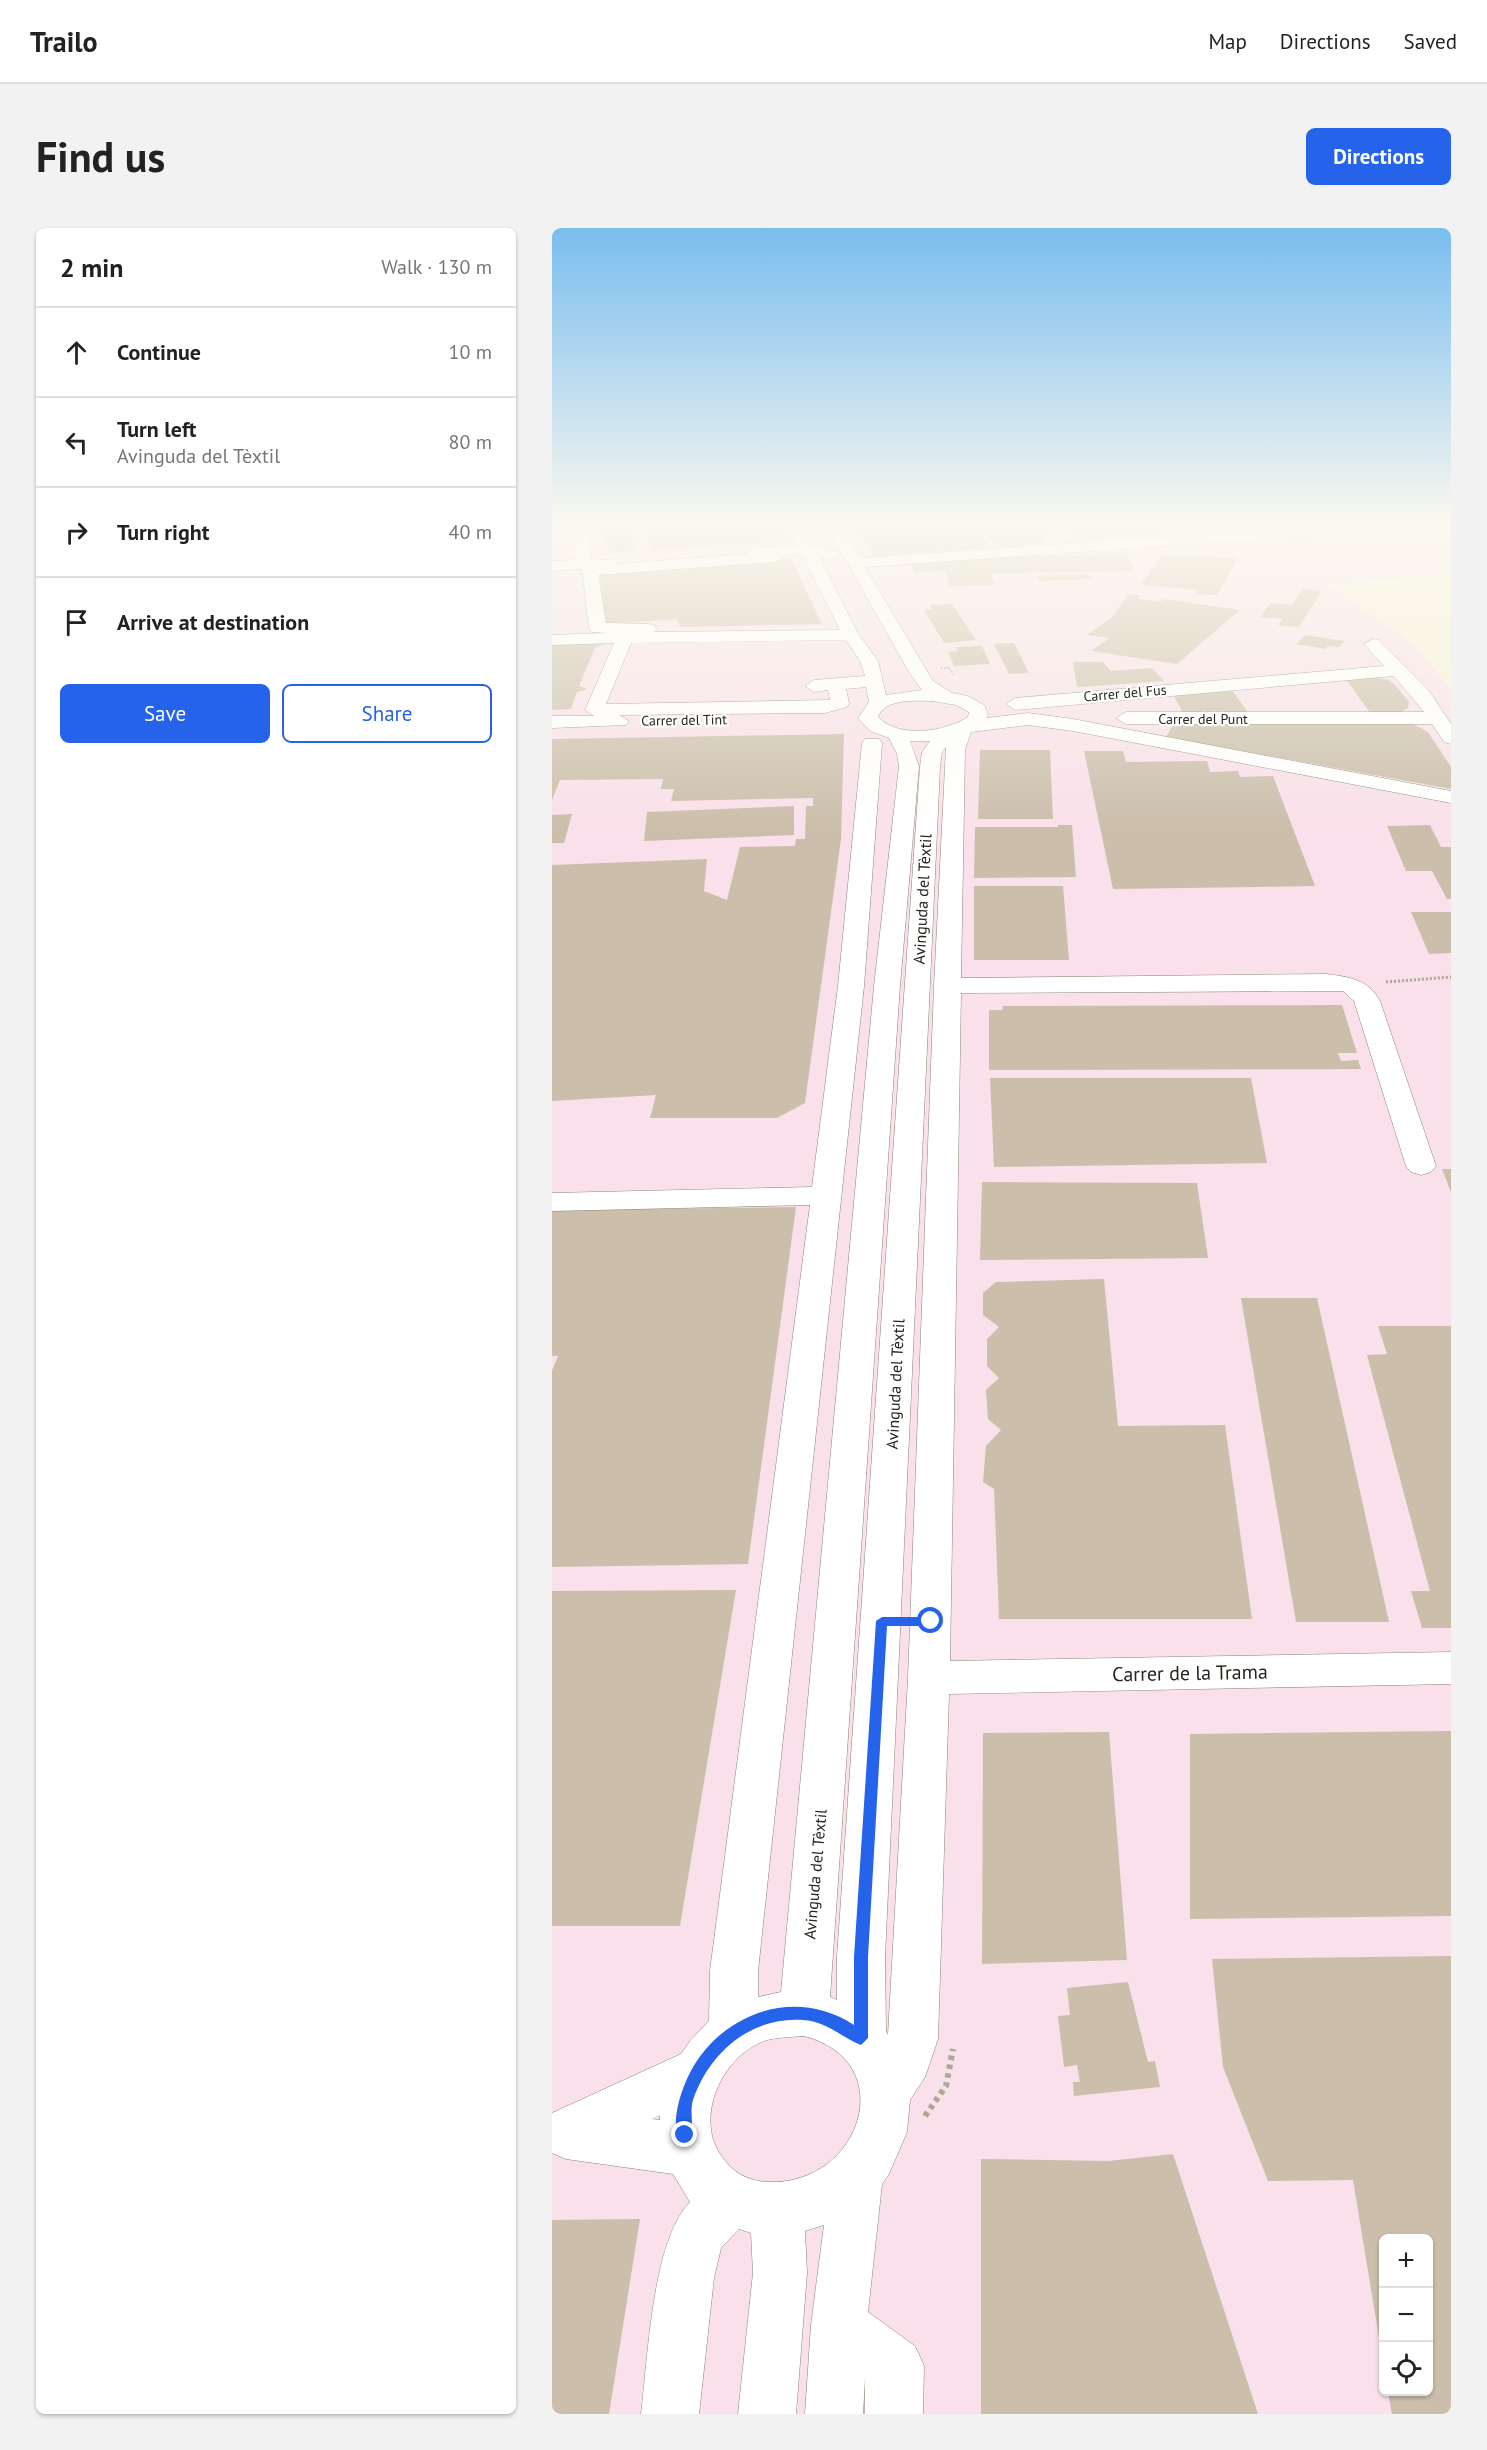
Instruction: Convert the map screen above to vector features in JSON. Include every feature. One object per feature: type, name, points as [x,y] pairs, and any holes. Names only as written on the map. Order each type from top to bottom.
[{"type":"street","points":[[598,627],[849,631]]},
{"type":"street","points":[[847,627],[869,661],[875,681],[876,699],[880,704]]},
{"type":"street","points":[[892,627],[927,685],[959,715]]},
{"type":"street","points":[[552,639],[625,638],[814,652],[849,631]]},
{"type":"street","points":[[625,638],[594,710],[700,706],[825,707],[840,703],[836,684]]},
{"type":"street","points":[[1373,644],[1422,695],[1451,738]]},
{"type":"street","points":[[814,652],[803,688],[875,681]]},
{"type":"street","name":"Carrer del Fus","points":[[995,706],[1398,670]]},
{"type":"street","points":[[886,2093],[907,2060],[913,2039],[929,1678],[947,986],[955,750],[959,715],[943,675]]},
{"type":"street","points":[[734,2033],[734,1971],[882,735],[868,718],[898,683]]},
{"type":"street","points":[[603,691],[626,691]]},
{"type":"street","points":[[816,718],[917,696],[959,715],[1028,719],[1073,725],[1449,795]]},
{"type":"street","name":"Carrer del Tint","points":[[552,722],[700,706],[816,718]]},
{"type":"street","name":"Carrer del Punt","points":[[959,715],[995,706],[1084,716],[1168,719],[1437,718]]},
{"type":"street","points":[[816,718],[843,720],[882,735],[920,736],[959,715]]},
{"type":"street","name":"Avinguda del Tèxtil","points":[[861,2038],[861,1957],[930,767],[932,752],[959,715]]},
{"type":"street","name":"Avinguda del Tèxtil","points":[[804,2013],[887,986],[909,766],[907,753],[882,735]]},
{"type":"street","points":[[947,986],[1326,982],[1356,986],[1363,992],[1367,1001],[1421,1166]]},
{"type":"street","points":[[851,986],[887,986]]},
{"type":"street","points":[[552,1202],[826,1196]]},
{"type":"street","points":[[882,1621],[931,1621]]},
{"type":"street","name":"Carrer de la Trama","points":[[929,1678],[1451,1668]]},
{"type":"street","points":[[804,2013],[836,2021],[861,2038],[878,2063],[886,2093],[885,2122],[874,2151],[856,2177],[833,2195],[806,2207],[754,2205],[715,2190],[694,2166],[685,2135],[685,2103],[697,2072],[717,2045],[744,2026],[774,2015],[804,2013]]},
{"type":"street","points":[[560,2134],[697,2072]]},
{"type":"street","points":[[560,2134],[689,2150]]},
{"type":"street","points":[[834,2414],[839,2325],[856,2177]]},
{"type":"street","points":[[670,2414],[686,2278],[698,2233],[754,2205]]},
{"type":"street","points":[[754,2205],[780,2273],[767,2414]]},
{"type":"street","points":[[839,2325],[895,2366],[894,2414]]},
{"type":"path","points":[[1356,986],[1451,976]]},
{"type":"shaded area","points":[[552,627],[1389,627],[1414,644],[1451,690],[1451,2414],[552,2414]]},
{"type":"building","points":[[934,627],[967,627],[976,640],[944,643]]},
{"type":"building","points":[[1098,627],[1220,627],[1177,664],[1091,651],[1110,638],[1087,635]]},
{"type":"building","points":[[1305,635],[1345,641],[1338,647],[1328,646],[1325,649],[1296,644]]},
{"type":"building","points":[[552,642],[605,644],[595,648],[579,686],[587,689],[577,692],[571,709],[552,710]]},
{"type":"building","points":[[1014,643],[1029,673],[1009,674],[994,644]]},
{"type":"building","points":[[982,646],[990,664],[954,666],[948,652],[957,651],[956,647]]},
{"type":"building","points":[[1073,662],[1103,662],[1111,671],[1152,668],[1164,681],[1080,687],[1077,686]]},
{"type":"building","points":[[1373,677],[1388,680],[1395,685],[1409,702],[1408,708],[1399,713],[1371,714],[1345,678]]},
{"type":"building","points":[[1230,687],[1249,714],[1184,715],[1172,692]]},
{"type":"building","points":[[1174,723],[1413,724],[1428,732],[1451,767],[1451,789],[1166,737]]},
{"type":"building","points":[[844,734],[841,839],[805,1103],[777,1118],[650,1118],[656,1095],[552,1101],[552,865],[707,859],[704,891],[727,900],[740,847],[795,846],[796,839],[805,839],[806,806],[813,806],[813,798],[671,801],[674,789],[661,789],[663,779],[560,780],[552,800],[552,739]]},
{"type":"building","points":[[980,750],[1050,750],[1053,819],[978,819]]},
{"type":"building","points":[[1084,751],[1123,751],[1126,762],[1207,761],[1210,772],[1238,771],[1240,777],[1273,776],[1315,886],[1113,889]]},
{"type":"building","points":[[794,806],[794,835],[644,841],[647,812]]},
{"type":"building","points":[[572,814],[564,843],[552,843],[552,815]]},
{"type":"building","points":[[1058,825],[1072,825],[1076,877],[974,878],[975,827],[1058,827]]},
{"type":"building","points":[[1430,825],[1441,847],[1451,847],[1451,899],[1447,899],[1432,871],[1406,871],[1387,826]]},
{"type":"building","points":[[974,886],[1063,886],[1069,960],[974,960]]},
{"type":"building","points":[[1411,912],[1451,912],[1451,953],[1429,954]]},
{"type":"building","points":[[1342,1005],[1357,1053],[1338,1053],[1341,1061],[1358,1060],[1361,1069],[989,1070],[989,1010],[1002,1010],[1003,1006]]},
{"type":"building","points":[[990,1078],[1251,1078],[1267,1163],[994,1167]]},
{"type":"building","points":[[1442,1169],[1451,1169],[1451,1192]]},
{"type":"building","points":[[982,1182],[1197,1183],[1208,1258],[980,1260]]},
{"type":"building","points":[[796,1207],[748,1564],[552,1567],[552,1371],[558,1356],[552,1356],[552,1210]]},
{"type":"building","points":[[1104,1279],[1118,1426],[1225,1425],[1252,1619],[999,1619],[994,1489],[983,1482],[986,1446],[1001,1430],[988,1419],[986,1390],[999,1378],[987,1366],[987,1339],[999,1327],[983,1315],[983,1293],[996,1282]]},
{"type":"building","points":[[1241,1298],[1317,1298],[1389,1622],[1296,1622]]},
{"type":"building","points":[[1378,1326],[1451,1326],[1451,1628],[1422,1628],[1411,1591],[1430,1591],[1367,1355],[1387,1354]]},
{"type":"building","points":[[736,1590],[680,1926],[552,1926],[552,1591]]},
{"type":"building","points":[[1451,1731],[1451,1916],[1190,1919],[1190,1734]]},
{"type":"building","points":[[1109,1732],[1127,1960],[982,1964],[983,1733]]},
{"type":"building","points":[[1451,1956],[1451,2414],[1392,2414],[1389,2396],[1433,2396],[1433,2234],[1379,2234],[1379,2338],[1353,2180],[1268,2181],[1223,2067],[1212,1959]]},
{"type":"building","points":[[1128,1982],[1148,2062],[1155,2061],[1160,2087],[1074,2096],[1073,2082],[1080,2082],[1077,2065],[1064,2067],[1058,2016],[1070,2015],[1067,1988]]},
{"type":"building","points":[[1173,2154],[1258,2414],[981,2414],[981,2159],[1109,2161]]},
{"type":"building","points":[[640,2219],[609,2414],[552,2414],[552,2220]]},
{"type":"route","points":[[685,2135],[685,2103],[697,2072],[717,2045],[744,2026],[774,2015],[804,2013],[836,2021],[861,2038],[861,1957],[882,1621],[931,1621]]}]
